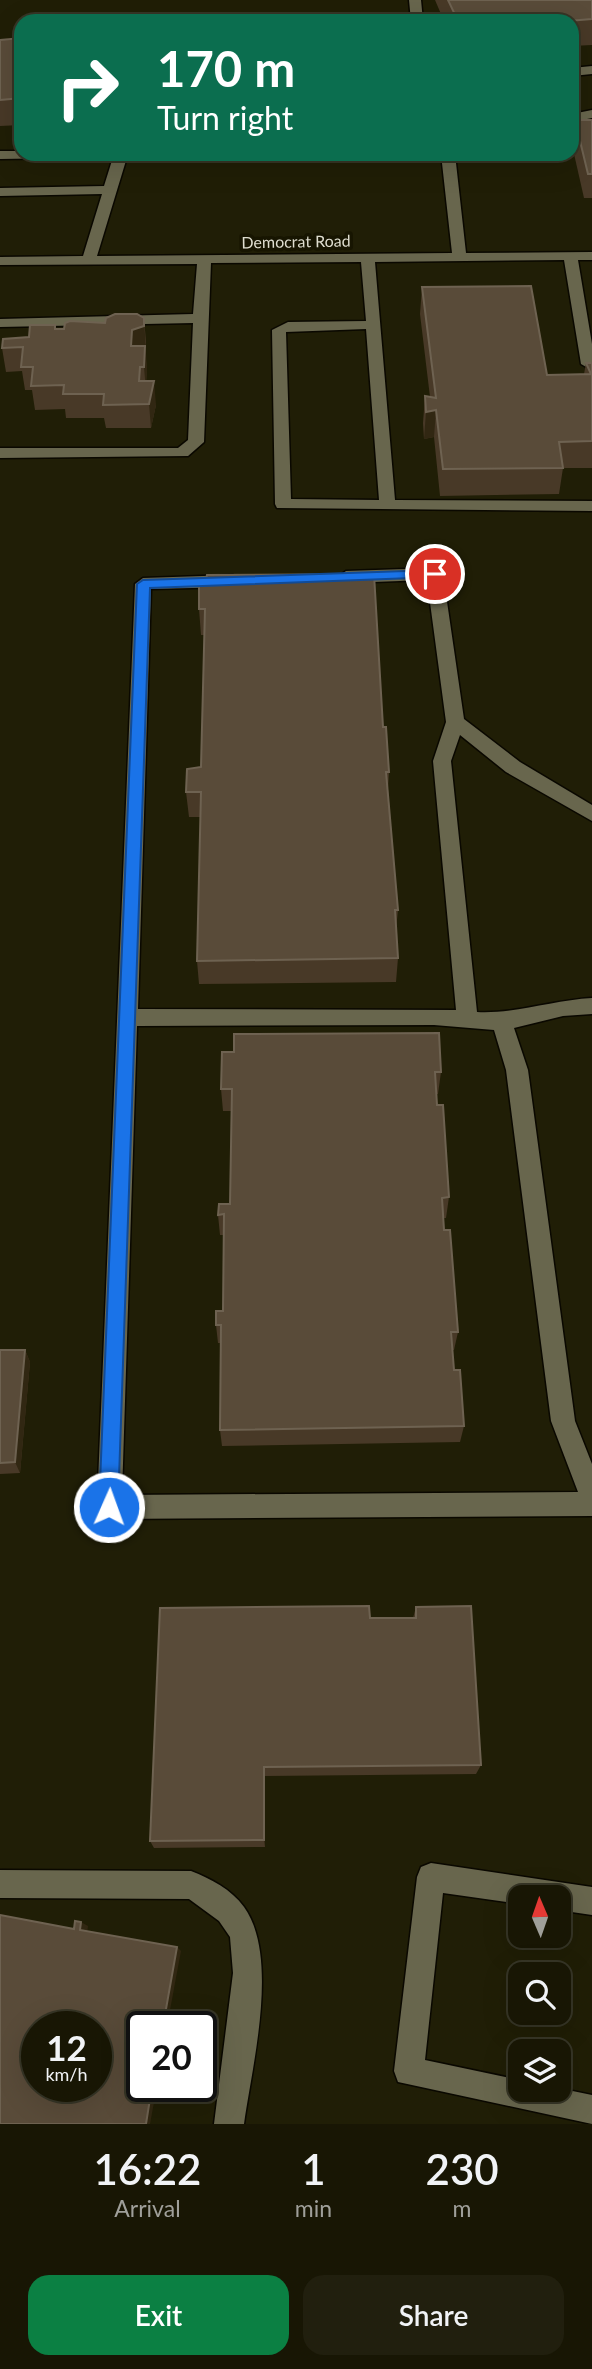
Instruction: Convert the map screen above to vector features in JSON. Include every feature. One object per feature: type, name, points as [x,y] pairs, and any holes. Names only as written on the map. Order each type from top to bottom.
[{"type":"street","points":[[88,261],[119,161]]},
{"type":"street","points":[[450,161],[458,257]]},
{"type":"street","points":[[0,192],[110,190]]},
{"type":"street","points":[[570,256],[588,364]]},
{"type":"street","name":"Democrat Road","points":[[0,261],[592,256]]},
{"type":"street","points":[[368,258],[387,505]]},
{"type":"street","points":[[0,453],[182,453],[196,442],[204,260]]},
{"type":"street","points":[[0,323],[200,318]]},
{"type":"street","points":[[373,325],[288,326],[279,330],[284,503],[592,506]]},
{"type":"street","points":[[324,578],[435,574],[455,722],[442,761],[467,1020]]},
{"type":"street","points":[[254,580],[143,584],[109,1507],[592,1504]]},
{"type":"street","points":[[455,722],[513,767],[592,814]]},
{"type":"street","points":[[127,1018],[434,1017],[502,1022],[563,1008],[592,1006]]},
{"type":"street","points":[[502,1022],[517,1070],[563,1421],[592,1495]]},
{"type":"street","points":[[592,1901],[431,1877],[409,2071],[592,2110]]},
{"type":"street","points":[[0,1884],[191,1885],[218,1897],[239,1924],[246,1939],[248,1972],[229,2124]]},
{"type":"building","points":[[448,0],[592,0],[592,19],[579,20],[579,14],[455,14]]},
{"type":"building","points":[[14,39],[14,99],[0,100],[0,40]]},
{"type":"building","points":[[579,120],[592,120],[592,174],[588,174],[579,137]]},
{"type":"building","points":[[531,286],[547,375],[591,374],[586,363],[592,363],[592,441],[559,442],[563,468],[443,469],[436,410],[426,412],[425,396],[436,398],[422,287]]},
{"type":"building","points":[[115,314],[137,314],[144,318],[144,326],[132,330],[131,346],[145,346],[144,367],[140,367],[139,381],[154,381],[149,404],[103,405],[104,394],[63,394],[64,385],[31,386],[33,367],[21,367],[23,347],[2,348],[3,339],[29,337],[30,325],[55,325],[55,329],[64,329],[65,323],[70,321],[105,323],[106,318]]},
{"type":"building","points":[[374,574],[383,727],[386,727],[389,772],[386,772],[398,910],[395,910],[398,958],[197,961],[201,792],[186,792],[187,769],[201,767],[205,609],[199,609],[199,583],[205,583],[207,575]]},
{"type":"building","points":[[439,1033],[441,1072],[435,1072],[437,1105],[443,1105],[449,1197],[442,1198],[444,1230],[450,1230],[458,1332],[451,1332],[454,1370],[460,1370],[464,1426],[220,1430],[221,1325],[216,1325],[216,1311],[223,1311],[224,1214],[218,1215],[219,1204],[230,1204],[232,1089],[221,1089],[222,1052],[234,1052],[234,1034]]},
{"type":"building","points":[[0,1350],[25,1350],[15,1462],[0,1463]]},
{"type":"building","points":[[369,1606],[370,1618],[416,1618],[416,1607],[471,1606],[481,1765],[264,1767],[264,1840],[150,1841],[160,1608]]},
{"type":"building","points":[[0,1915],[74,1929],[75,1921],[81,1922],[80,1930],[177,1947],[166,2011],[126,2011],[126,2102],[149,2102],[146,2124],[0,2124]]},
{"type":"route","points":[[109,1507],[143,584],[435,574]]}]
